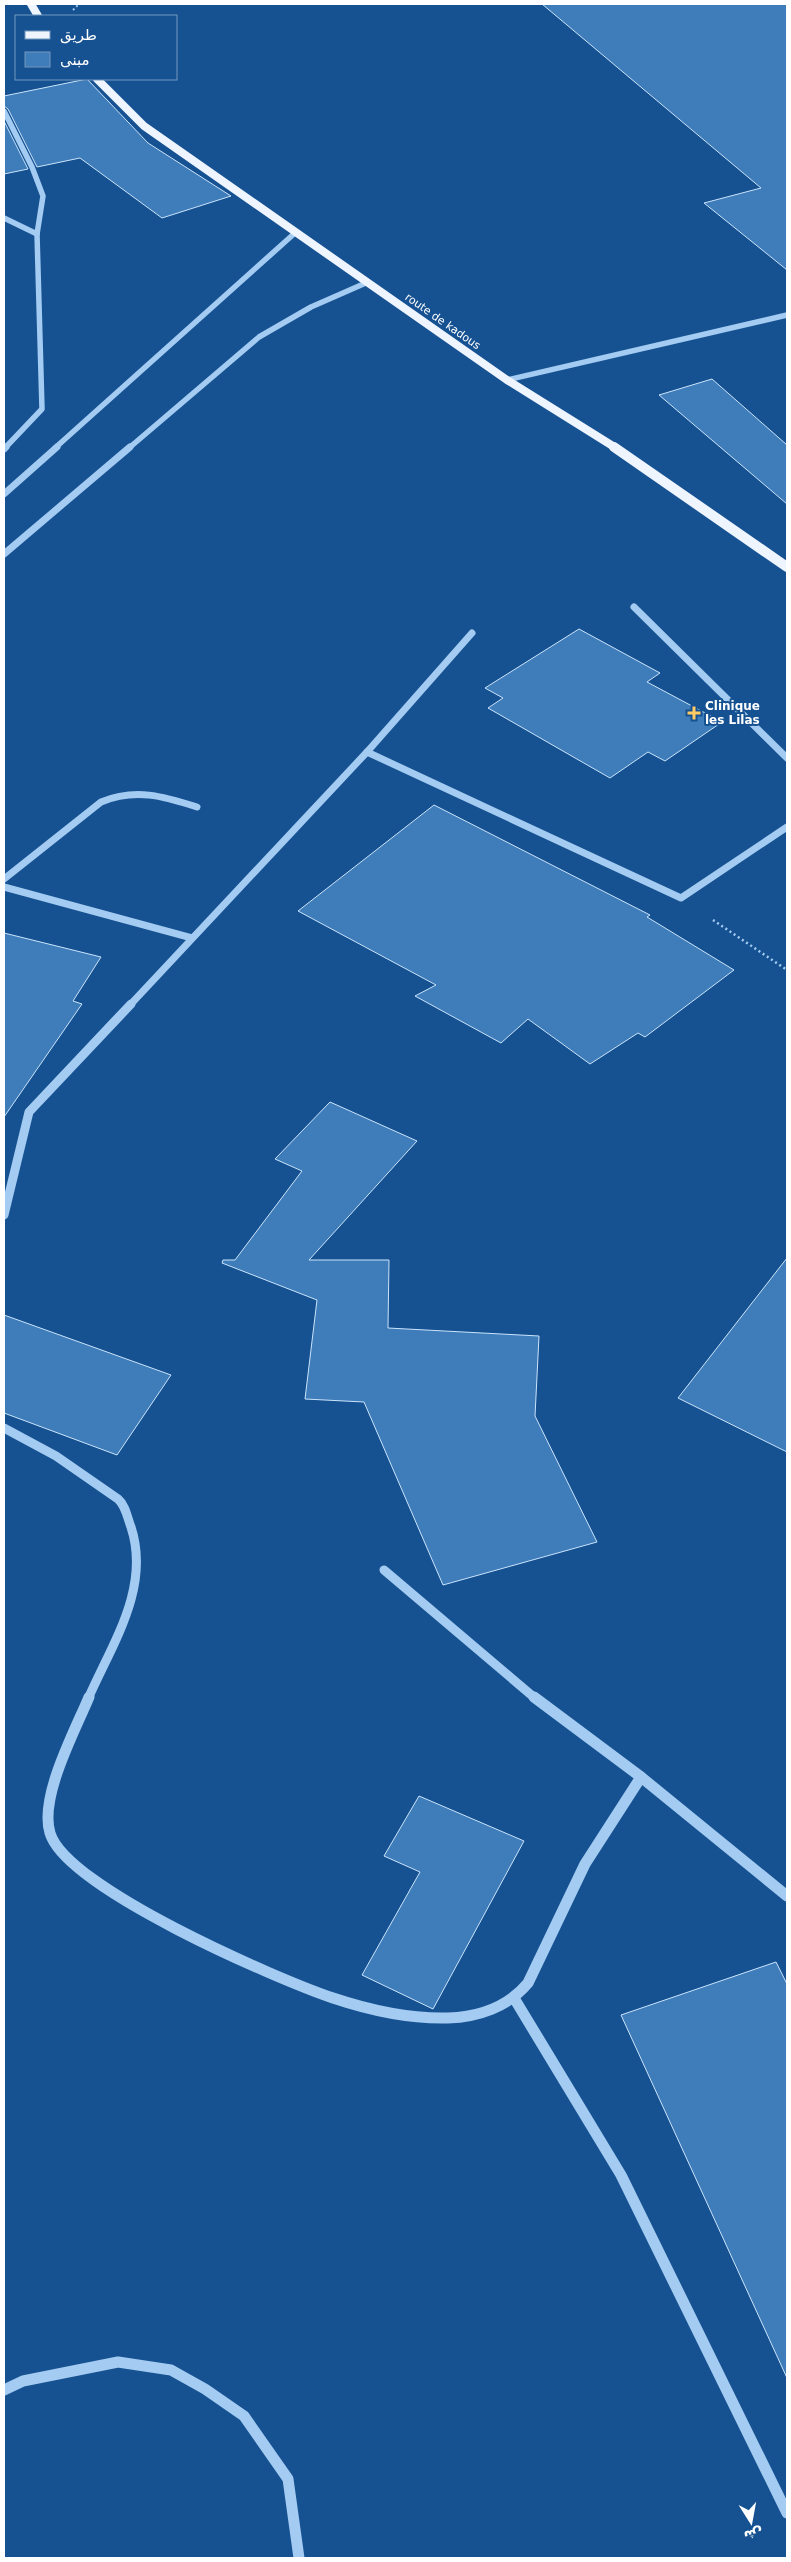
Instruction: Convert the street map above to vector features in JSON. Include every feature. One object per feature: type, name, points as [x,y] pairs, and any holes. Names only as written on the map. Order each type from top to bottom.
[{"type":"main road","points":[[31,4],[37,15]]},
{"type":"main road","name":"route de kadous","points":[[98,80],[144,126],[507,380],[619,450],[787,567]]},
{"type":"street","points":[[4,111],[32,167],[43,196],[37,234],[42,409],[4,449]]},
{"type":"street","points":[[4,219],[37,234]]},
{"type":"street","points":[[4,494],[296,232]]},
{"type":"street","points":[[4,554],[259,337],[311,308],[368,282]]},
{"type":"street","points":[[507,380],[787,315]]},
{"type":"street","points":[[634,607],[787,758]]},
{"type":"street","points":[[4,1215],[29,1112],[366,752],[472,633]]},
{"type":"street","points":[[366,752],[681,898],[787,827]]},
{"type":"street","points":[[4,879],[101,802],[115,795],[131,792],[148,792],[197,807]]},
{"type":"street","points":[[4,887],[192,938]]},
{"type":"street","points":[[4,1428],[24,1437],[66,1463],[123,1504],[138,1563],[127,1608],[63,1760],[50,1802],[48,1824],[50,1838],[59,1853],[77,1868],[135,1907],[250,1964],[333,1998],[391,2013],[442,2019],[494,2008],[514,1998],[528,1983],[585,1864],[641,1777]]},
{"type":"street","points":[[384,1570],[515,1683],[641,1777],[787,1896]]},
{"type":"street","points":[[514,1998],[621,2175],[787,2513]]},
{"type":"street","points":[[4,2390],[23,2381],[118,2362],[171,2370],[205,2389],[244,2416],[288,2479],[299,2558]]},
{"type":"path","points":[[681,898],[787,970]]},
{"type":"building","points":[[542,4],[787,4],[787,270],[704,203],[761,188]]},
{"type":"building","points":[[88,80],[148,143],[231,196],[162,218],[80,158],[37,167],[8,109],[4,106],[4,96]]},
{"type":"building","points":[[4,121],[28,169],[4,174]]},
{"type":"building","points":[[712,379],[787,445],[787,504],[659,395]]},
{"type":"building","points":[[579,629],[660,673],[647,682],[722,722],[665,761],[648,752],[610,778],[488,708],[503,698],[485,688]]},
{"type":"building","points":[[434,805],[650,915],[647,917],[734,970],[645,1037],[638,1033],[590,1064],[528,1019],[501,1043],[415,996],[436,985],[298,911]]},
{"type":"building","points":[[4,933],[101,957],[73,1001],[82,1004],[4,1117]]},
{"type":"building","points":[[330,1102],[417,1141],[309,1260],[389,1260],[388,1328],[539,1336],[535,1416],[597,1542],[443,1585],[364,1402],[305,1399],[317,1300],[222,1263],[223,1260],[235,1260],[302,1171],[275,1159]]},
{"type":"building","points":[[787,1258],[787,1452],[678,1398]]},
{"type":"building","points":[[4,1315],[171,1375],[117,1455],[4,1413]]},
{"type":"building","points":[[419,1796],[524,1841],[433,2009],[362,1975],[420,1872],[384,1856]]},
{"type":"building","points":[[776,1962],[787,1984],[787,2378],[621,2015]]},
{"type":"place","name":"Clinique les Lilas","points":[[694,713]]}]
